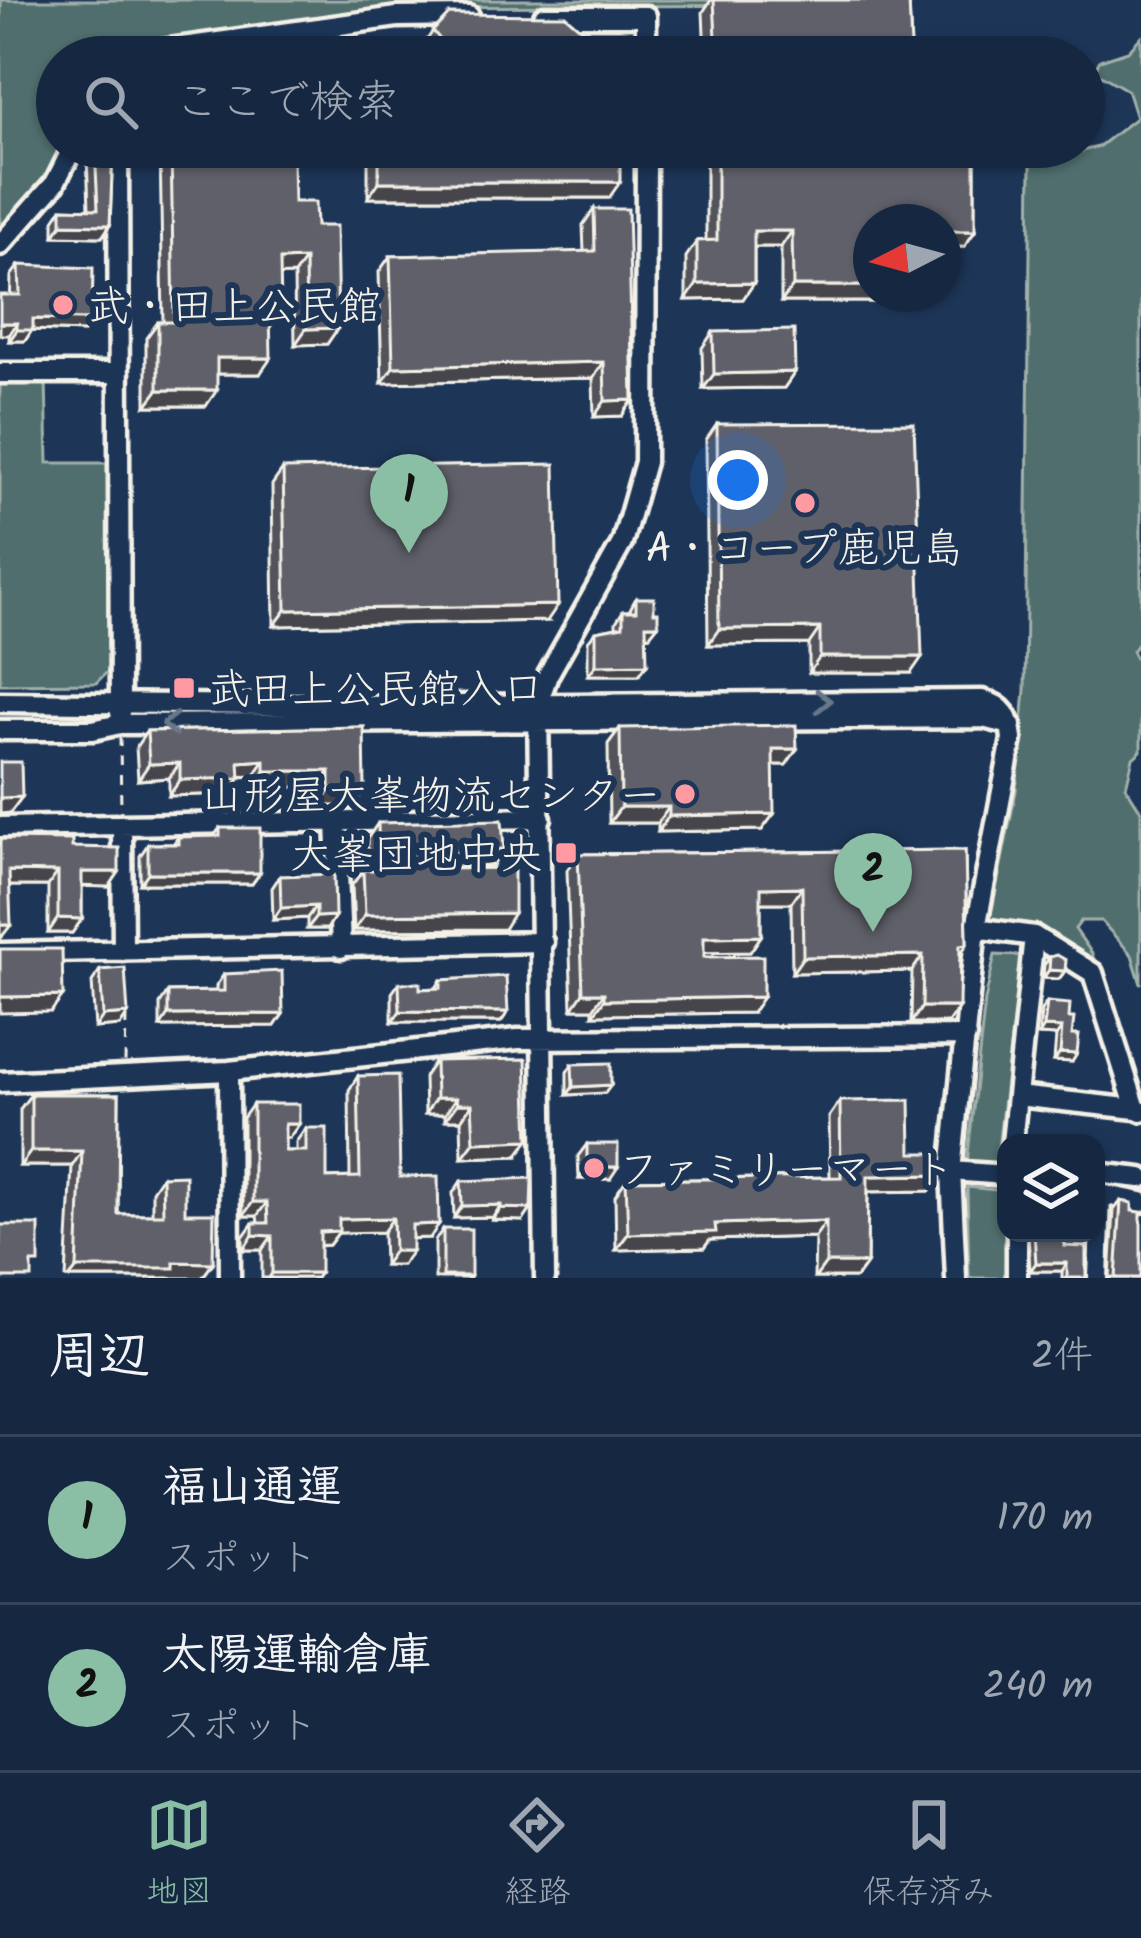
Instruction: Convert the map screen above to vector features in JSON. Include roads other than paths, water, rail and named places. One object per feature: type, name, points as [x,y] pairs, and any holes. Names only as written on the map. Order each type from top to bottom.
[{"type":"street","points":[[262,36],[398,17],[488,16]]},
{"type":"street","points":[[533,16],[646,16],[646,36]]},
{"type":"street","points":[[0,245],[55,183],[62,168]]},
{"type":"street","points":[[118,168],[120,724]]},
{"type":"street","points":[[544,1278],[538,712],[548,676],[622,543],[645,462],[646,168]]},
{"type":"street","points":[[0,373],[119,373]]},
{"type":"street","points":[[0,702],[538,712]]},
{"type":"street","points":[[0,730],[995,703],[1008,715],[1012,739],[976,928],[951,1171],[956,1278]]},
{"type":"street","points":[[0,827],[541,818]]},
{"type":"street","points":[[336,821],[341,948]]},
{"type":"street","points":[[122,826],[123,951]]},
{"type":"street","points":[[976,928],[1034,936],[1094,973],[1132,1059],[1138,1110],[1017,1096]]},
{"type":"street","points":[[1013,1134],[1034,936]]},
{"type":"street","points":[[0,953],[543,943]]},
{"type":"street","points":[[0,1082],[229,1072],[518,1039],[966,1036]]},
{"type":"street","points":[[229,1072],[230,1278]]},
{"type":"street","points":[[951,1171],[997,1174]]},
{"type":"street","points":[[1105,1174],[1141,1178]]},
{"type":"street","points":[[1105,1194],[1141,1202]]},
{"type":"street","points":[[1017,1242],[1017,1278]]},
{"type":"street","points":[[1098,1242],[1098,1278]]},
{"type":"place","name":"武・田上公民館","points":[[63,305]]},
{"type":"place","name":"A・コープ鹿児島","points":[[805,503]]},
{"type":"place","name":"福山通運","points":[[409,553]]},
{"type":"place","name":"武田上公民館入口","points":[[184,688]]},
{"type":"place","name":"山形屋大峯物流センター","points":[[685,794]]},
{"type":"place","name":"大峯団地中央","points":[[566,853]]},
{"type":"place","name":"太陽運輸倉庫","points":[[873,932]]},
{"type":"place","name":"ファミリーマート","points":[[594,1168]]}]
